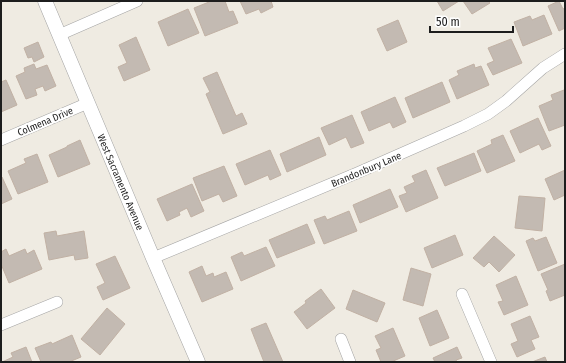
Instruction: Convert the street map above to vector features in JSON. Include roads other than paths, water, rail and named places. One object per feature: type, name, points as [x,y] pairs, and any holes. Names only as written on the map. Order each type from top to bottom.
[{"type":"street","name":"West Sacramento Avenue","points":[[45,1],[198,362]]},
{"type":"street","points":[[59,35],[137,1]]},
{"type":"street","name":"Brandonbury Lane","points":[[153,258],[357,173],[464,126],[488,114],[506,101],[543,68],[565,54]]},
{"type":"street","name":"Colmena Drive","points":[[1,140],[88,103]]},
{"type":"street","points":[[462,294],[491,362]]},
{"type":"street","points":[[1,325],[57,302]]},
{"type":"street","points":[[341,339],[350,362]]}]
